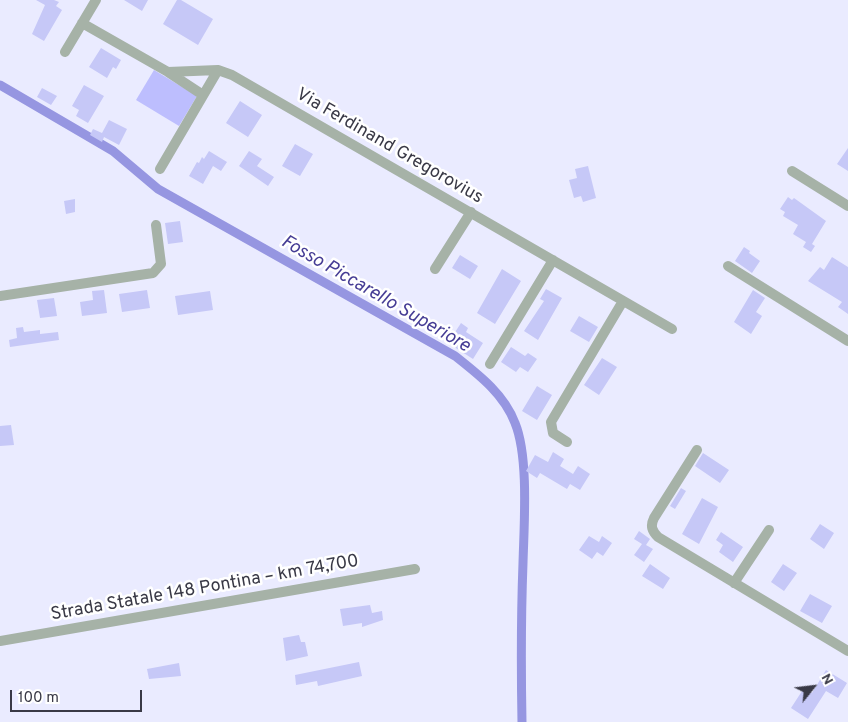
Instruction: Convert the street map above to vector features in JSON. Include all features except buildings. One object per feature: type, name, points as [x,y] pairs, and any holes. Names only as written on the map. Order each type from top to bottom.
[{"type":"street","points":[[65,52],[96,0]]},
{"type":"street","points":[[82,23],[203,94]]},
{"type":"street","points":[[160,169],[218,70]]},
{"type":"street","name":"Via Ferdinand Gregorovius","points":[[168,72],[218,70],[232,75],[672,329]]},
{"type":"street","points":[[792,171],[848,206]]},
{"type":"street","points":[[435,269],[470,212]]},
{"type":"street","points":[[0,296],[153,273],[160,264],[156,225]]},
{"type":"street","points":[[490,364],[553,260]]},
{"type":"street","points":[[728,266],[848,341]]},
{"type":"street","points":[[567,442],[553,433],[551,422],[624,301]]},
{"type":"street","points":[[697,450],[654,518],[652,527],[658,537],[848,651]]},
{"type":"street","points":[[734,583],[769,530]]},
{"type":"street","name":"Strada Statale 148 Pontina – km 74,700","points":[[0,641],[415,569]]},
{"type":"shaded area","points":[[154,70],[197,96],[179,126],[136,100]]},
{"type":"waterway","name":"Fosso Piccarello Superiore","points":[[0,85],[113,151],[158,189],[455,356],[498,394],[515,423],[524,472],[525,511],[521,643],[522,722]]}]
